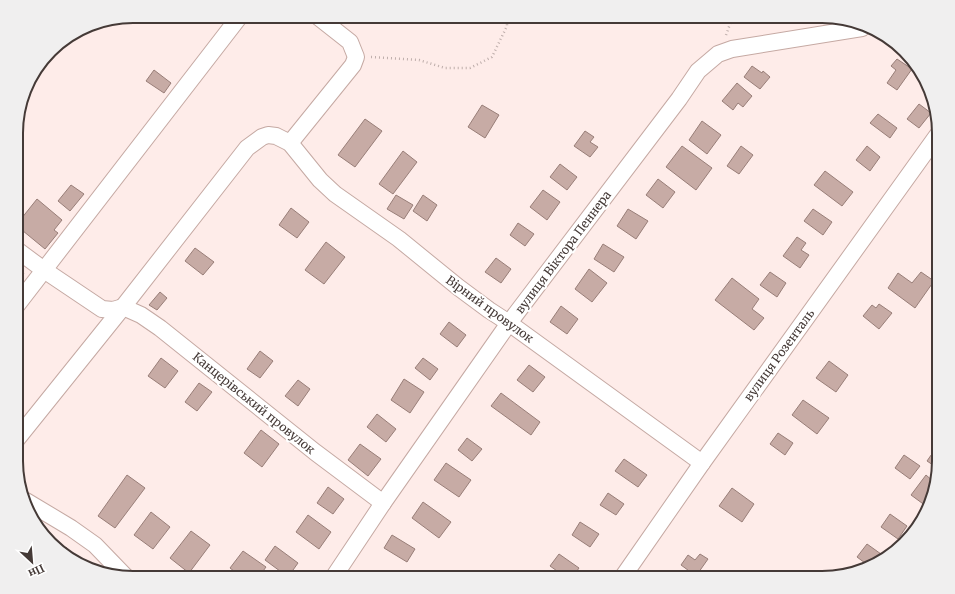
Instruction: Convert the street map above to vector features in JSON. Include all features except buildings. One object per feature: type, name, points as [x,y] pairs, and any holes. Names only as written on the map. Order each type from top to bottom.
[{"type":"street","points":[[23,297],[235,23]]},
{"type":"street","points":[[23,432],[124,307],[247,148],[262,137],[268,136],[276,136],[290,143],[353,65],[356,57],[350,42],[326,23]]},
{"type":"street","name":"вулиця Віктора Пеннера","points":[[338,571],[383,503],[509,323],[679,99],[698,71],[718,54],[732,49],[857,29]]},
{"type":"street","name":"Вірний провулок","points":[[290,143],[320,180],[335,194],[399,239],[471,296],[702,463]]},
{"type":"street","name":"вулиця Розенталь","points":[[627,571],[702,463],[932,143]]},
{"type":"street","points":[[23,254],[102,309],[113,310],[124,307]]},
{"type":"street","name":"Канцерівський провулок","points":[[124,307],[141,315],[160,328],[315,452],[383,503]]},
{"type":"street","points":[[32,504],[71,528],[95,545],[119,570]]},
{"type":"path","points":[[356,57],[419,60],[445,68],[470,68],[492,57],[507,26],[507,23]]}]
